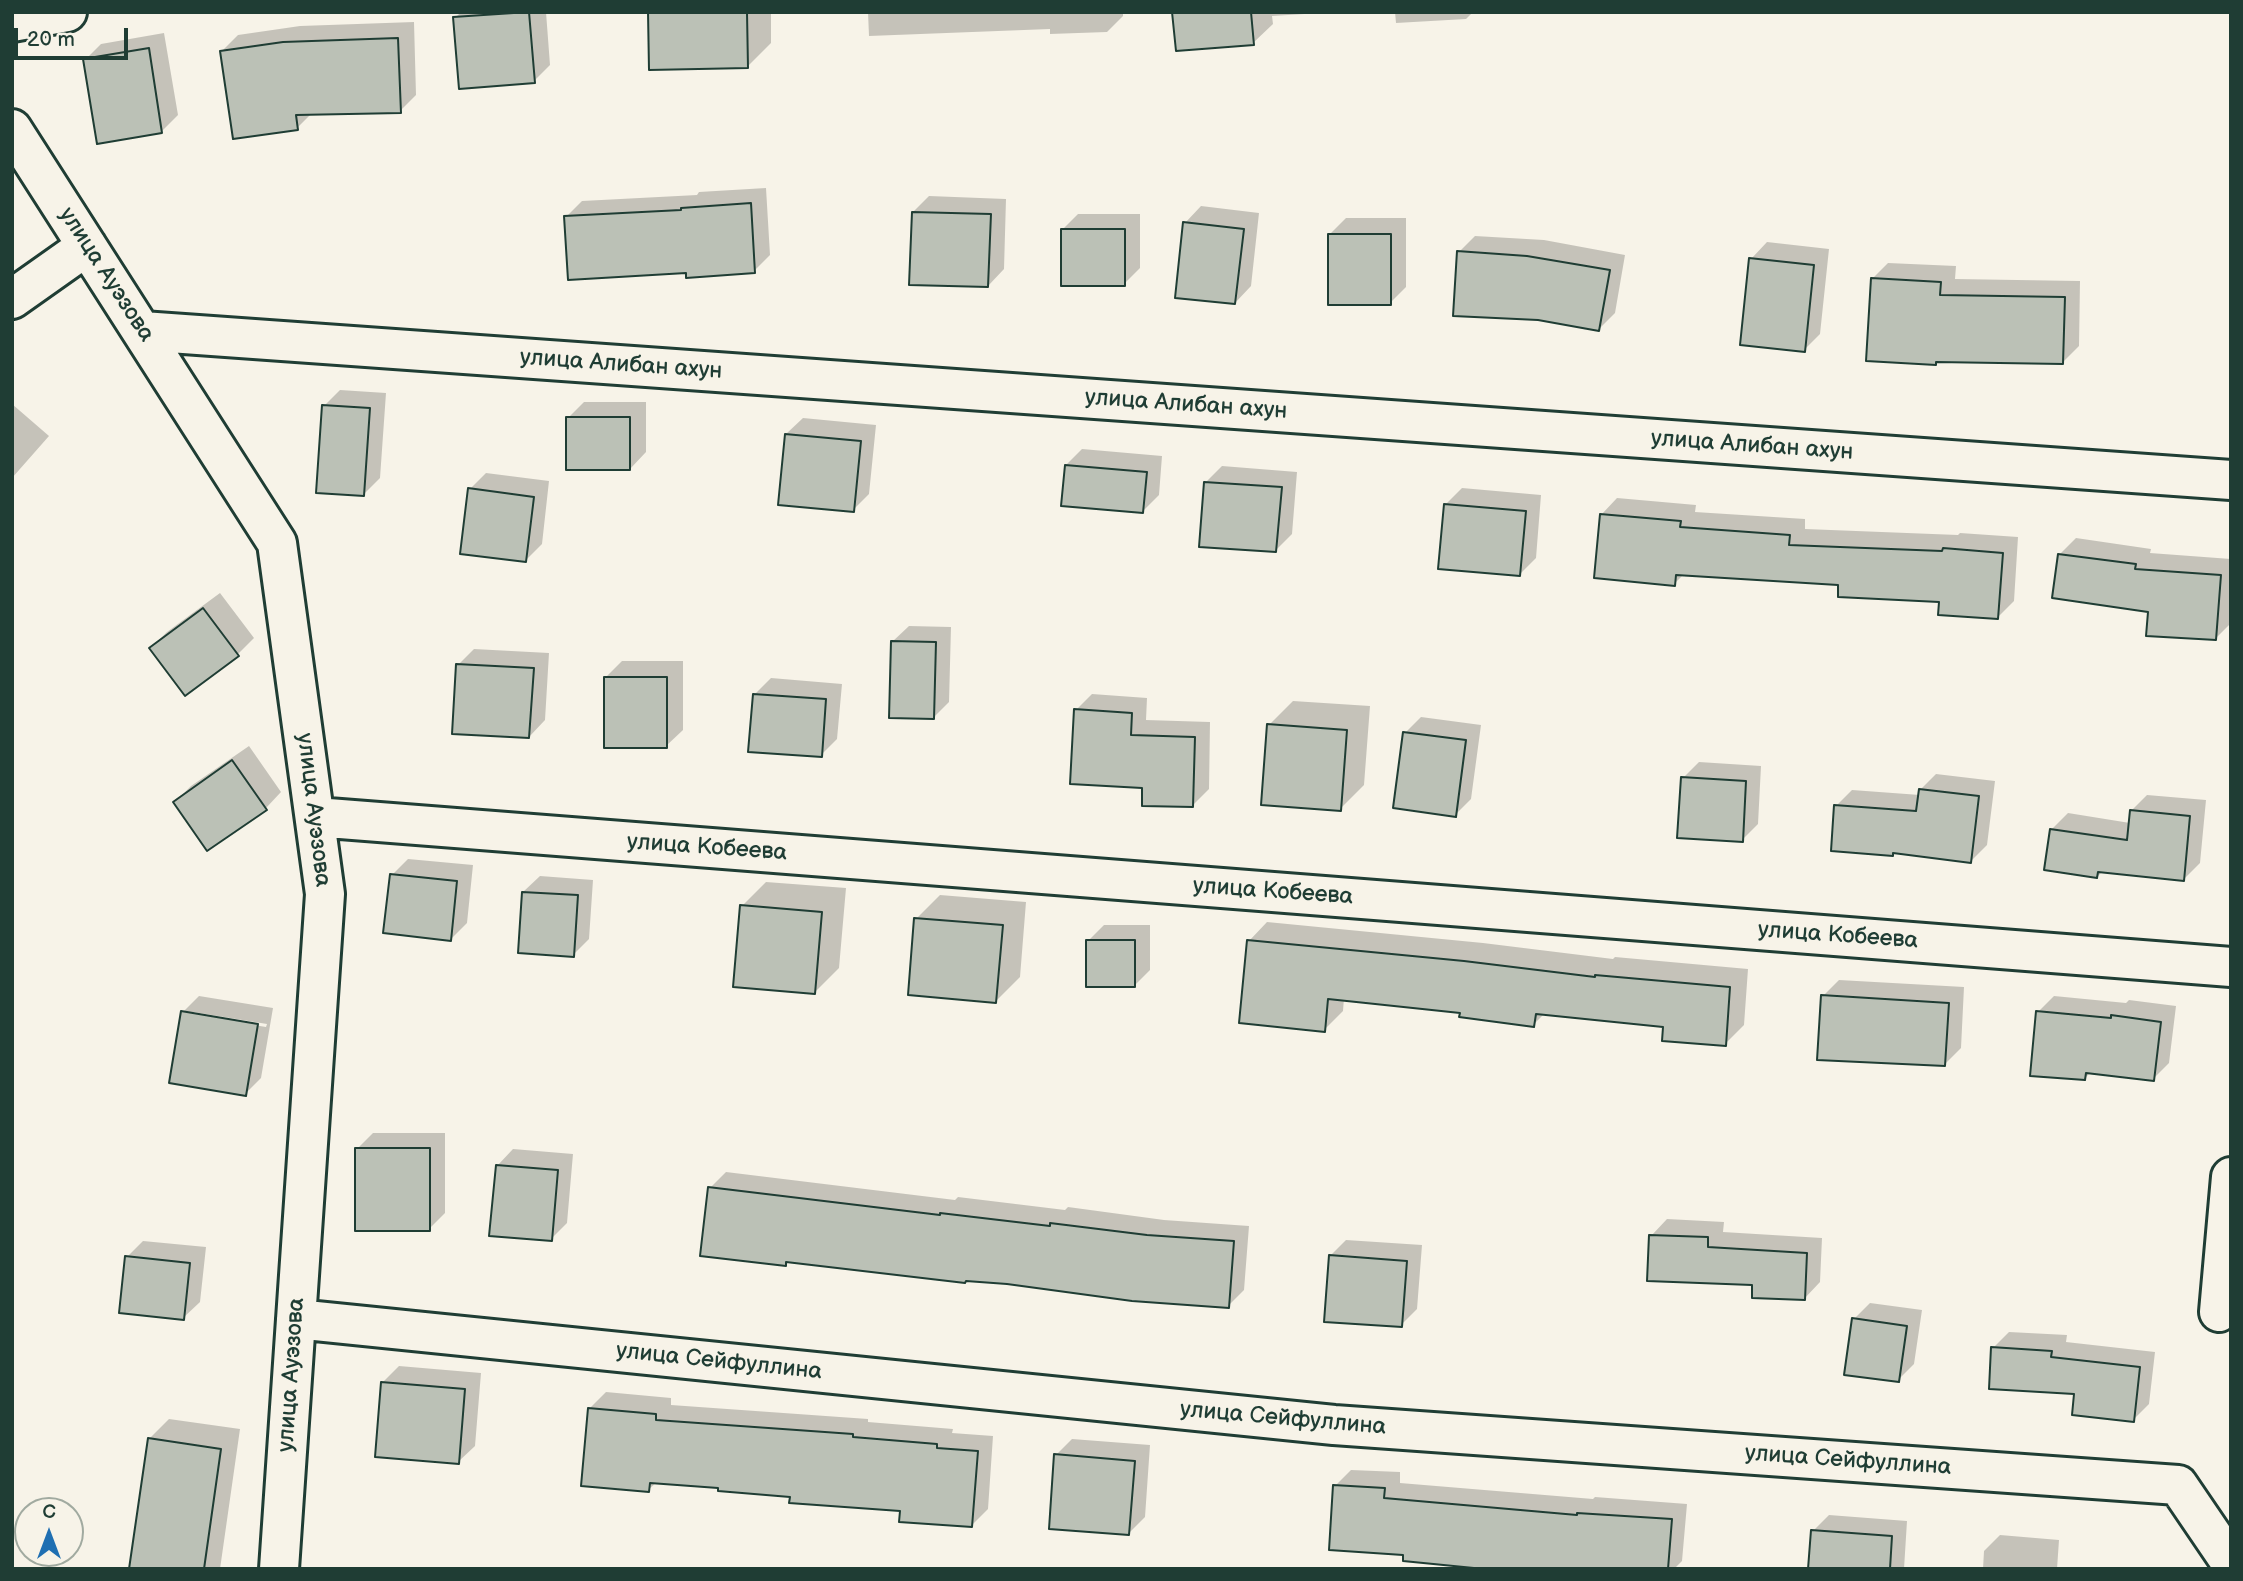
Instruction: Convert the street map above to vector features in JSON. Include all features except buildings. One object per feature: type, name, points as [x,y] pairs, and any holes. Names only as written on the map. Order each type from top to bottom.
[{"type":"street","points":[[12,22],[67,12]]},
{"type":"street","name":"улица Ауэзова","points":[[12,129],[277,543],[325,894],[279,1569]]},
{"type":"street","points":[[12,299],[88,246]]},
{"type":"street","name":"улица Алибан ахун","points":[[142,331],[2231,480]]},
{"type":"street","name":"улица Кобеева","points":[[314,817],[2231,967]]},
{"type":"street","points":[[2219,1312],[2231,1177]]},
{"type":"street","name":"улица Сейфуллина","points":[[296,1319],[1334,1425],[2178,1485],[2231,1563]]}]
